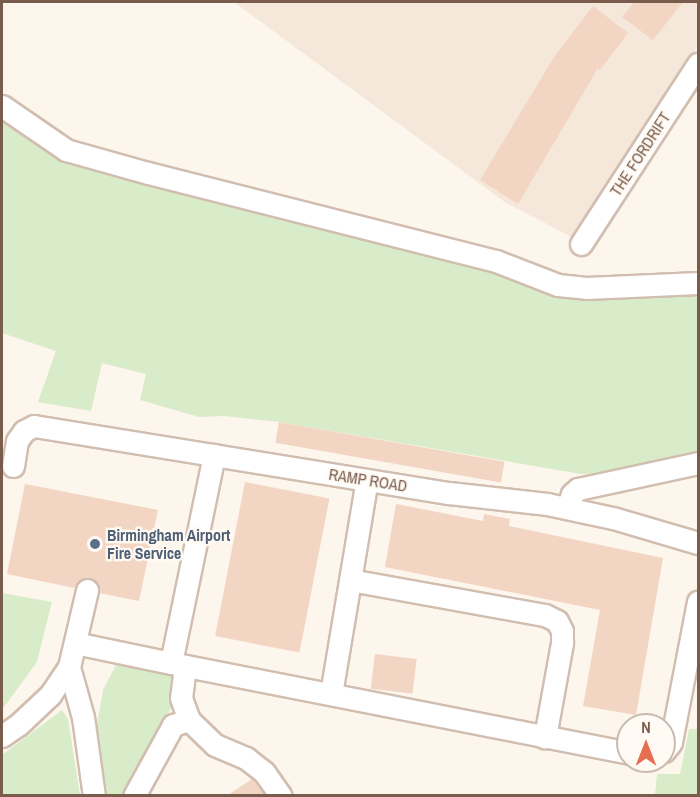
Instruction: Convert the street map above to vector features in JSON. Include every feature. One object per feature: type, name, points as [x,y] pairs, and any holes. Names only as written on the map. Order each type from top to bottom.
[{"type":"street","name":"THE FORDRIFT","points":[[581,244],[699,64]]},
{"type":"street","points":[[2,106],[66,150],[496,261],[558,285],[586,288],[699,283]]},
{"type":"street","name":"RAMP ROAD","points":[[13,466],[17,441],[24,431],[34,426],[367,480],[567,508],[613,518],[699,543]]},
{"type":"street","points":[[214,455],[178,664],[181,698],[189,720],[216,746],[246,758],[264,772],[281,795]]},
{"type":"street","points":[[567,508],[572,494],[578,489],[699,462]]},
{"type":"street","points":[[331,694],[367,480]]},
{"type":"street","points":[[350,580],[545,615],[557,621],[562,631],[562,643],[545,737]]},
{"type":"street","points":[[2,736],[18,725],[50,695],[69,668],[87,590]]},
{"type":"street","points":[[676,717],[699,602]]},
{"type":"street","points":[[75,643],[616,751]]},
{"type":"street","points":[[69,668],[83,717],[94,795]]},
{"type":"street","points":[[134,795],[173,725],[189,720]]},
{"type":"shaded area","points":[[234,2],[698,2],[698,45],[574,238],[506,203]]},
{"type":"green space","points":[[2,109],[66,158],[446,250],[571,293],[698,293],[698,453],[635,473],[581,474],[279,422],[224,416],[199,417],[140,400],[146,374],[102,363],[91,411],[38,402],[56,351],[2,333]]},
{"type":"green space","points":[[2,593],[52,602],[37,662],[2,710]]},
{"type":"green space","points":[[116,665],[175,676],[172,705],[157,743],[128,795],[107,795],[97,725],[103,690]]},
{"type":"green space","points":[[62,710],[68,719],[80,795],[2,795],[2,755]]},
{"type":"green space","points":[[689,729],[698,729],[698,795],[655,795],[657,774],[680,774]]},
{"type":"building","points":[[634,2],[683,2],[653,40],[622,17]]},
{"type":"building","points":[[593,6],[628,33],[600,70],[598,68],[518,204],[480,180],[554,57]]},
{"type":"building","points":[[279,422],[505,462],[501,482],[275,443]]},
{"type":"building","points":[[245,482],[329,498],[299,653],[215,636]]},
{"type":"building","points":[[25,484],[158,510],[139,601],[99,593],[96,581],[89,578],[78,581],[74,588],[7,574]]},
{"type":"building","points":[[396,504],[483,521],[484,514],[510,519],[509,526],[663,558],[636,713],[583,706],[600,610],[385,567]]},
{"type":"building","points":[[375,654],[417,659],[412,694],[371,689]]},
{"type":"building","points":[[252,779],[265,795],[228,795]]},
{"type":"place","name":"Birmingham Airport Fire Service","points":[[95,544]]}]
